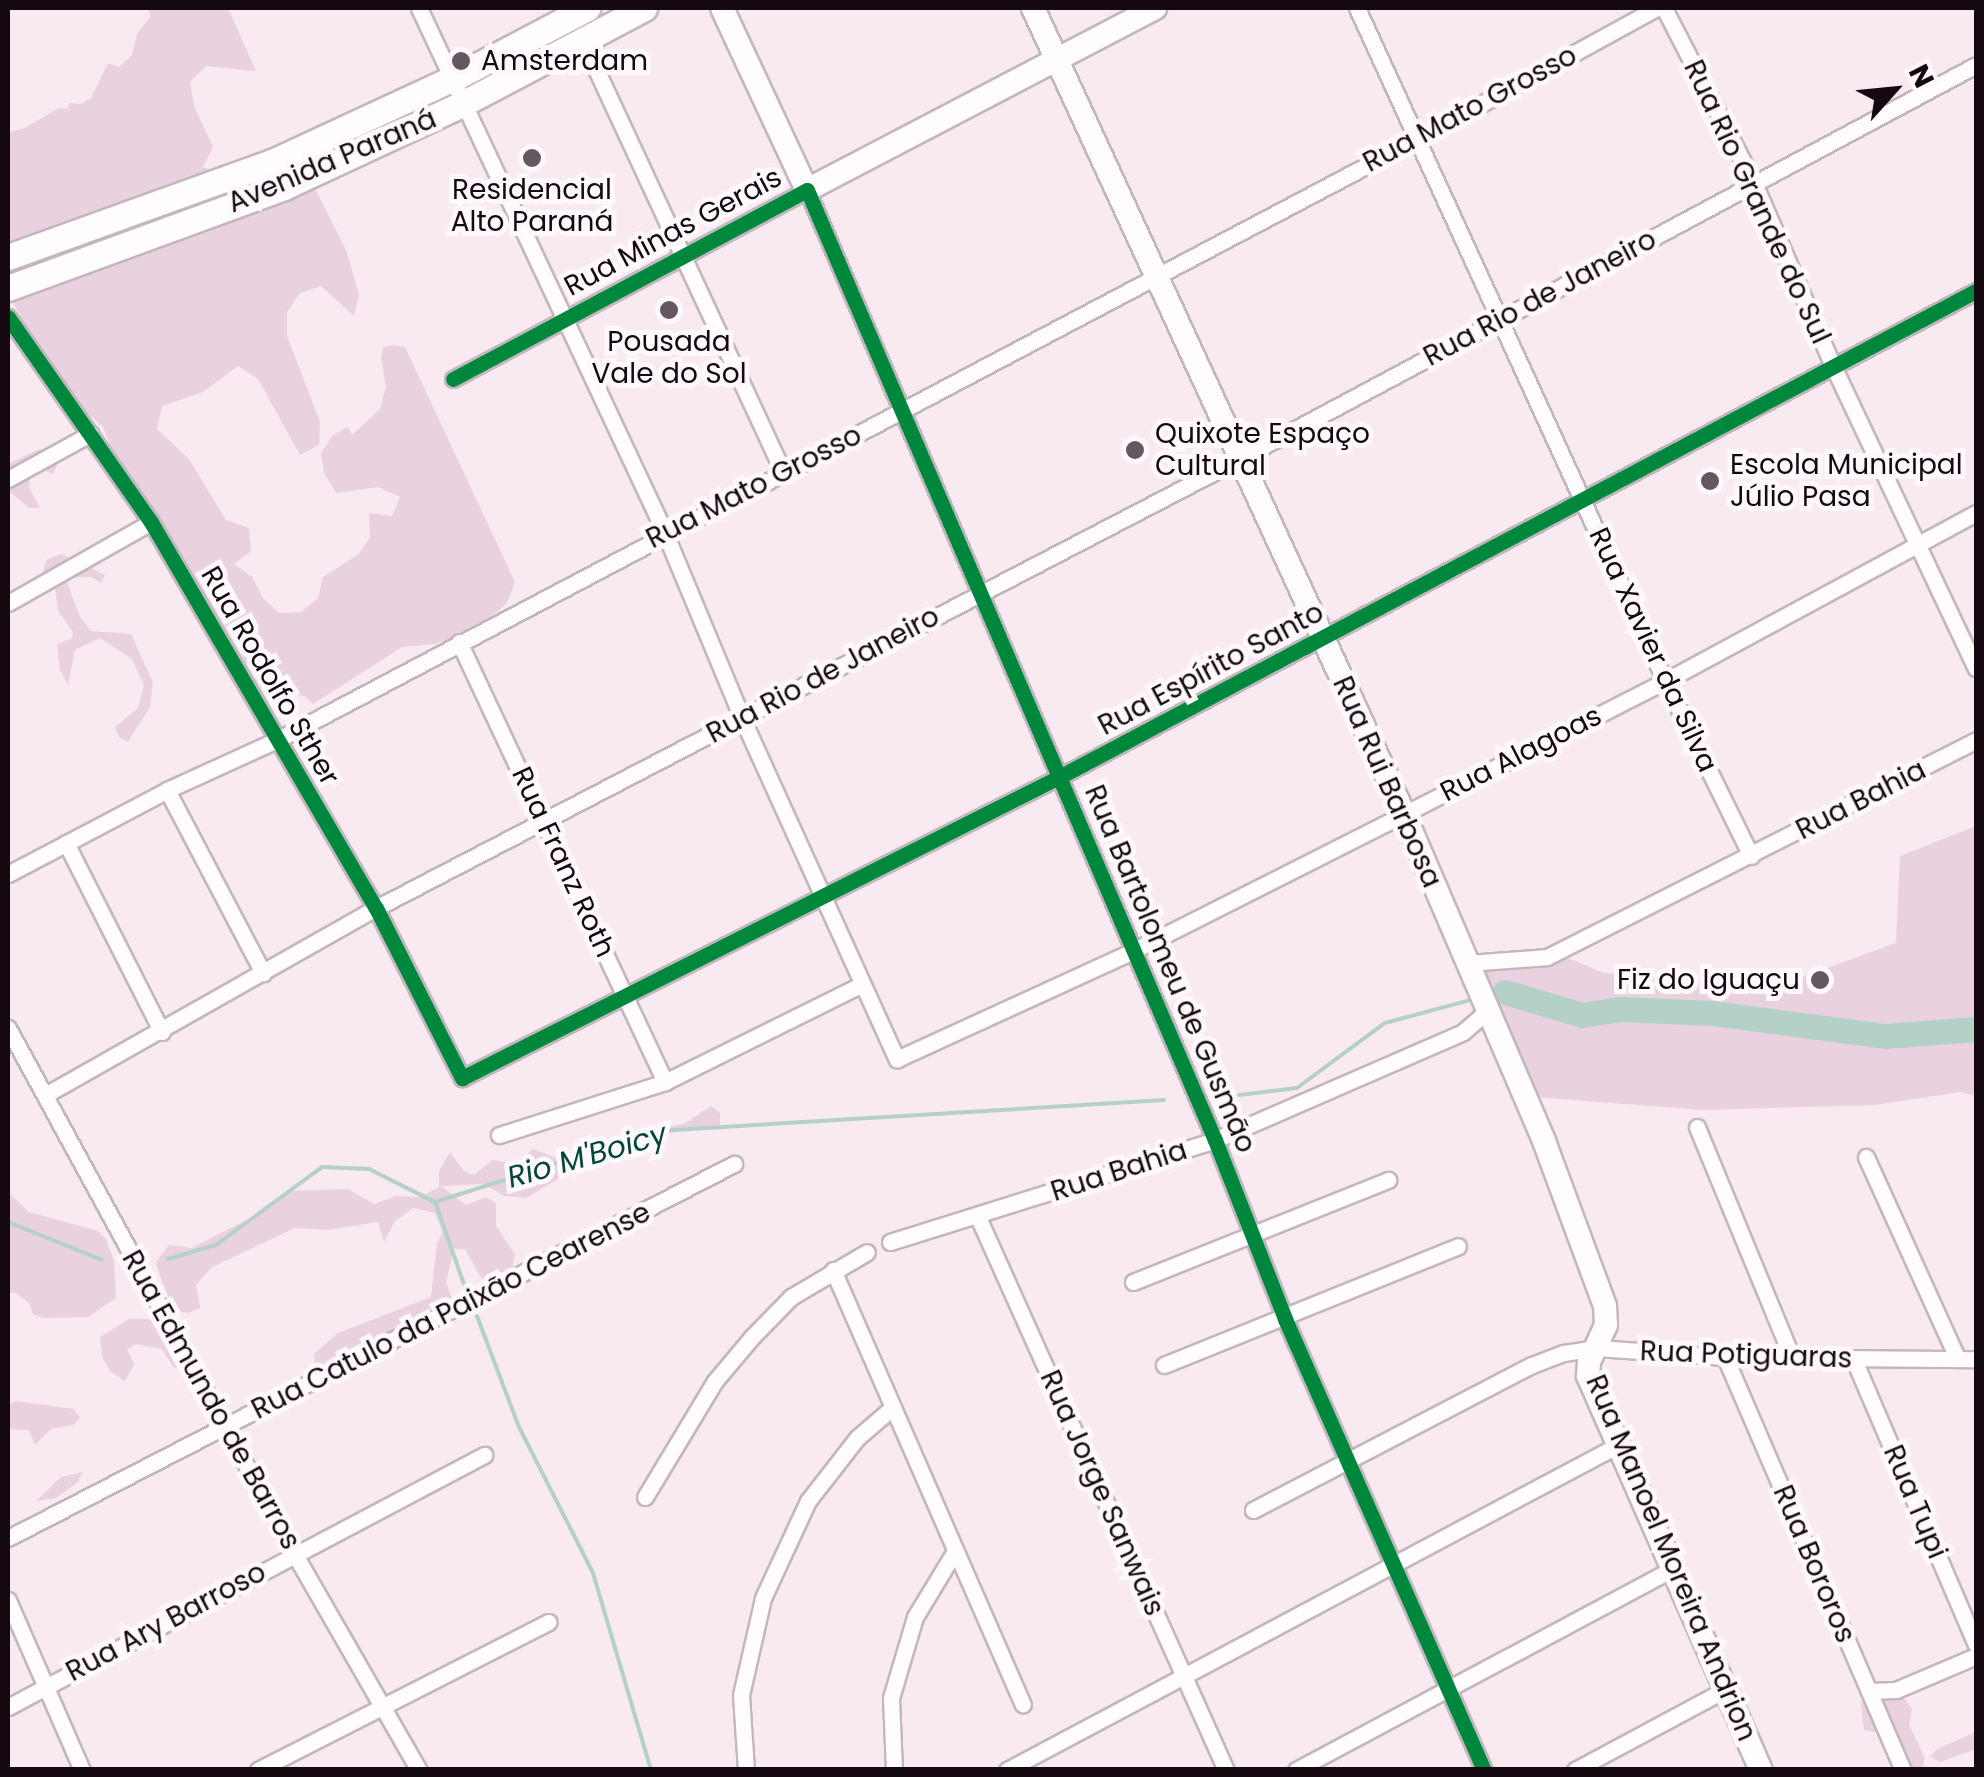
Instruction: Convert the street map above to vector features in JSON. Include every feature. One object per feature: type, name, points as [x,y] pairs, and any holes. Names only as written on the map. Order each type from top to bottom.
[{"type":"main road","name":"Avenida Paraná","points":[[8,257],[219,184],[457,92],[584,41],[644,8]]},
{"type":"main road","name":"Avenida Paraná","points":[[8,288],[284,187],[457,92],[575,10]]},
{"type":"street","points":[[419,8],[664,533],[862,984],[665,1082],[499,1135]]},
{"type":"street","name":"Rua Bartolomeu de Gusmão","points":[[722,8],[808,190],[977,594],[1061,776],[1216,1140],[1285,1319],[1484,1770]]},
{"type":"street","name":"Rua Rui Barbosa","points":[[1033,8],[1404,814],[1544,1141],[1604,1306],[1606,1326],[1597,1348]]},
{"type":"street","name":"Rua Minas Gerais","points":[[453,379],[1155,8]]},
{"type":"street","name":"Rua Xavier da Silva","points":[[1357,8],[1665,681],[1752,856]]},
{"type":"street","name":"Rua Mato Grosso","points":[[8,874],[167,790],[279,738],[1419,138],[1656,8]]},
{"type":"street","name":"Rua Rio Grande do Sul","points":[[1664,8],[1754,184],[1834,368],[1976,668]]},
{"type":"street","points":[[584,41],[784,472]]},
{"type":"street","name":"Rua Rio de Janeiro","points":[[45,1095],[376,908],[1241,458],[1976,66]]},
{"type":"street","name":"Rua Espírito Santo","points":[[462,1078],[1061,776],[1976,291]]},
{"type":"street","name":"Rua Rodolfo Sther","points":[[8,317],[150,522],[279,738],[376,908],[462,1078]]},
{"type":"street","points":[[8,479],[90,434]]},
{"type":"street","name":"Rua Alagoas","points":[[862,984],[897,1058],[1134,950],[1404,814],[1665,681],[1976,513]]},
{"type":"street","points":[[8,603],[150,522]]},
{"type":"street","name":"Rua Franz Roth","points":[[459,642],[665,1082]]},
{"type":"street","name":"Rua Bahia","points":[[1468,963],[1547,957],[1976,740]]},
{"type":"street","points":[[167,790],[263,973]]},
{"type":"street","points":[[66,843],[162,1032]]},
{"type":"street","name":"Rua Bahia","points":[[898,1239],[1216,1140],[1452,1038],[1487,1011]]},
{"type":"street","name":"Rua Edmundo de Barros","points":[[8,1028],[294,1554],[419,1770]]},
{"type":"street","points":[[1697,1127],[1792,1357]]},
{"type":"street","points":[[1866,1157],[1957,1358]]},
{"type":"street","name":"Rua Catulo da Paixão Cearense","points":[[8,1538],[734,1164]]},
{"type":"street","points":[[1133,1282],[1388,1180]]},
{"type":"street","name":"Rua Jorge Sanwais","points":[[978,1217],[1226,1770]]},
{"type":"street","points":[[1164,1364],[1285,1319],[1458,1246]]},
{"type":"street","points":[[645,1497],[715,1380],[792,1297],[867,1252]]},
{"type":"street","points":[[833,1270],[1023,1704]]},
{"type":"street","name":"Rua Potiguaras","points":[[1253,1510],[1532,1365],[1597,1348],[1725,1358],[1976,1359]]},
{"type":"street","name":"Rua Manoel Moreira Andrion","points":[[1597,1348],[1589,1362],[1588,1376],[1761,1770]]},
{"type":"street","name":"Rua Bororos","points":[[1725,1358],[1903,1770]]},
{"type":"street","name":"Rua Tupi","points":[[1854,1360],[1976,1644]]},
{"type":"street","points":[[746,1770],[741,1694],[763,1598],[808,1501],[857,1438],[892,1408]]},
{"type":"street","points":[[1008,1770],[1618,1445]]},
{"type":"street","name":"Rua Ary Barroso","points":[[8,1707],[484,1454]]},
{"type":"street","points":[[894,1770],[891,1698],[915,1618],[955,1551]]},
{"type":"street","points":[[1296,1770],[1674,1568]]},
{"type":"street","points":[[8,1600],[82,1770]]},
{"type":"street","points":[[258,1770],[548,1622]]},
{"type":"street","points":[[1869,1692],[1896,1690],[1976,1656]]},
{"type":"street","points":[[1575,1770],[1728,1688]]},
{"type":"shaded area","points":[[147,8],[228,8],[256,71],[206,66],[190,82],[194,106],[213,147],[203,167],[248,181],[301,161],[346,250],[359,294],[354,316],[321,286],[300,293],[287,312],[287,336],[320,422],[319,445],[300,455],[258,379],[238,366],[203,392],[162,406],[157,429],[189,459],[226,520],[249,528],[251,551],[234,564],[252,577],[263,598],[279,613],[301,612],[318,598],[323,577],[359,554],[370,537],[369,513],[392,516],[400,497],[378,487],[336,493],[324,473],[321,453],[333,435],[348,427],[352,435],[380,409],[386,387],[383,347],[394,345],[405,347],[515,582],[507,603],[480,626],[436,644],[402,647],[313,704],[305,696],[288,693],[287,704],[277,698],[267,704],[256,691],[160,521],[116,462],[103,427],[75,402],[29,334],[8,292],[8,132],[23,129],[59,108],[67,109],[70,103],[81,104],[91,98],[108,63],[119,67],[132,55],[137,34],[151,16]]},
{"type":"shaded area","points":[[40,449],[62,454],[53,474],[39,469],[30,476],[29,487],[40,508],[29,508],[8,490],[8,464]]},
{"type":"shaded area","points":[[61,554],[105,575],[101,583],[92,577],[70,577],[67,582],[80,617],[91,631],[131,634],[153,682],[150,707],[128,742],[119,737],[115,727],[138,708],[144,685],[132,659],[100,638],[75,650],[68,685],[60,670],[57,644],[72,638],[73,632],[58,611],[55,588],[43,571],[46,560]]},
{"type":"shaded area","points":[[1976,826],[1976,1096],[1961,1092],[1874,1105],[1702,1110],[1535,1097],[1480,970],[1568,958],[1604,973],[1783,984],[1896,943],[1900,856]]},
{"type":"shaded area","points":[[711,1106],[720,1113],[720,1125],[651,1136],[622,1152],[577,1168],[526,1198],[504,1196],[484,1184],[441,1186],[466,1205],[486,1197],[496,1203],[496,1226],[515,1254],[511,1276],[491,1282],[481,1278],[465,1249],[454,1249],[446,1282],[454,1305],[443,1324],[424,1335],[326,1368],[315,1365],[314,1354],[338,1333],[431,1297],[437,1242],[443,1233],[435,1213],[413,1208],[395,1221],[384,1242],[378,1222],[328,1230],[295,1228],[212,1267],[196,1285],[200,1308],[188,1313],[177,1311],[171,1303],[159,1273],[156,1262],[169,1245],[192,1248],[292,1191],[348,1189],[374,1204],[396,1196],[420,1197],[439,1187],[439,1171],[450,1152],[464,1171],[474,1175],[492,1160],[517,1163],[533,1149],[564,1161],[586,1160],[646,1131],[684,1124]]},
{"type":"shaded area","points":[[8,1192],[29,1212],[98,1231],[106,1239],[114,1261],[116,1298],[88,1317],[43,1318],[33,1314],[29,1303],[16,1293],[8,1293]]},
{"type":"shaded area","points":[[129,1319],[168,1319],[195,1357],[193,1374],[173,1367],[162,1349],[136,1344],[127,1349],[134,1364],[125,1381],[111,1372],[102,1357],[100,1337]]},
{"type":"shaded area","points":[[16,1401],[74,1409],[80,1418],[73,1425],[51,1429],[35,1445],[29,1430],[8,1429],[8,1405]]},
{"type":"shaded area","points":[[83,1472],[78,1482],[56,1498],[36,1501],[61,1477]]},
{"type":"shaded area","points":[[1876,1694],[1905,1699],[1912,1709],[1909,1725],[1925,1758],[1922,1769],[1900,1769],[1891,1735],[1864,1730],[1861,1702]]},
{"type":"shaded area","points":[[1976,1732],[1976,1749],[1940,1762],[1930,1757],[1937,1749]]},
{"type":"waterway","name":"Rio M'Boicy","points":[[1505,992],[1582,1015],[1620,1009],[1712,1013],[1885,1036],[1976,1029]]},
{"type":"waterway","name":"Rio M'Boicy","points":[[1239,1095],[1297,1088],[1385,1023],[1470,1000]]},
{"type":"waterway","name":"Rio M'Boicy","points":[[168,1259],[216,1245],[322,1167],[369,1169],[435,1202],[657,1131],[1164,1100]]},
{"type":"waterway","points":[[435,1202],[465,1287]]},
{"type":"waterway","name":"Rio M'Boicy","points":[[8,1222],[102,1260]]},
{"type":"waterway","points":[[477,1316],[519,1427],[593,1573],[651,1770]]},
{"type":"cycle path","points":[[453,379],[807,190],[1215,1140],[1285,1319],[1484,1770]]},
{"type":"cycle path","points":[[8,317],[151,522],[376,908],[462,1078],[1061,776],[1976,291]]},
{"type":"place","name":"Amsterdam","points":[[461,61]]},
{"type":"place","name":"Residencial Alto Paraná","points":[[532,158]]},
{"type":"place","name":"Pousada Vale do Sol","points":[[669,310]]},
{"type":"place","name":"Quixote Espaço Cultural","points":[[1135,450]]},
{"type":"place","name":"Escola Municipal Júlio Pasa","points":[[1710,481]]},
{"type":"place","name":"Fiz do Iguaçu","points":[[1820,980]]}]
